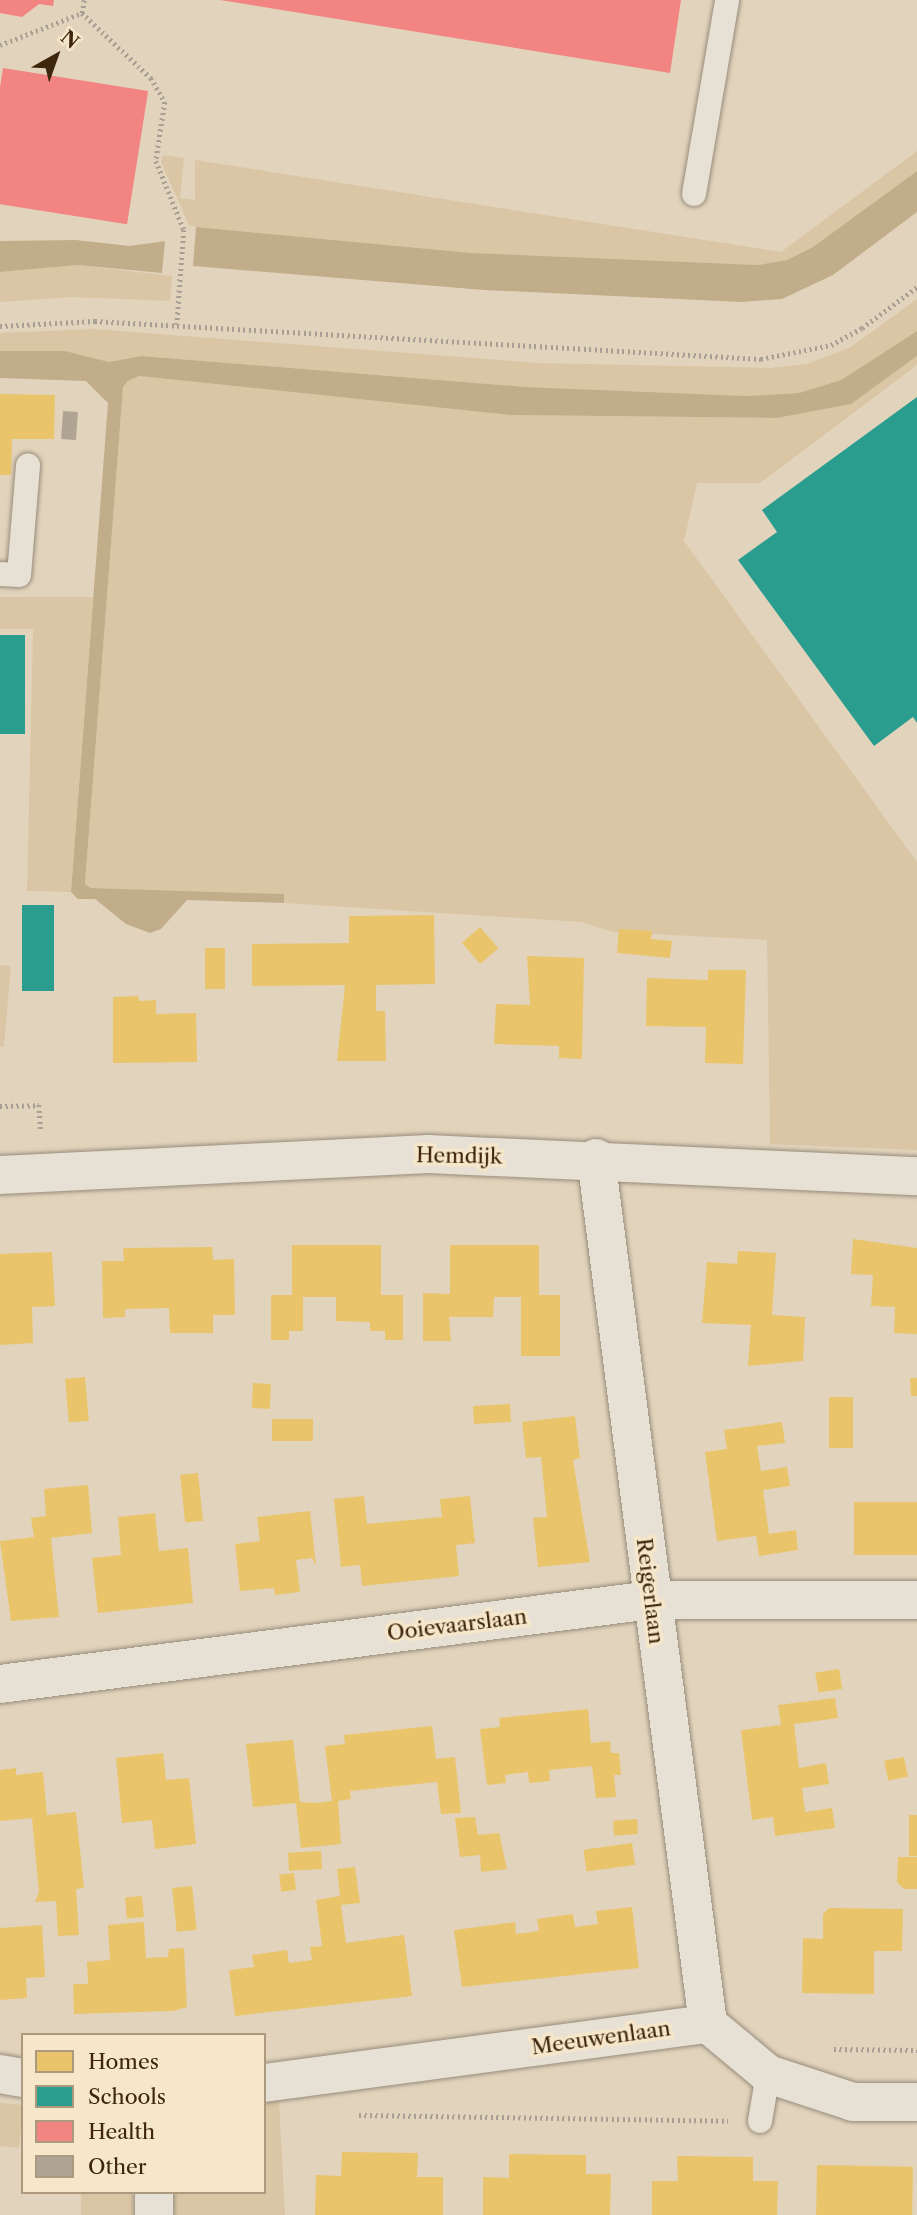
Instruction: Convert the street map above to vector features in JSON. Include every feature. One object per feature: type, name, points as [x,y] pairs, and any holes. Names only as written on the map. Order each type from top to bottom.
[{"type":"street","name":"Hemdijk","points":[[0,1175],[428,1154],[596,1158],[917,1176]]},
{"type":"street","name":"Reigerlaan","points":[[596,1158],[651,1600],[708,2024]]},
{"type":"street","name":"Ooievaarslaan","points":[[0,1684],[651,1600],[917,1600]]},
{"type":"street","points":[[708,2024],[768,2074],[853,2102],[917,2102]]},
{"type":"street","name":"Meeuwenlaan","points":[[266,2084],[708,2024]]},
{"type":"street","points":[[0,2074],[21,2078]]},
{"type":"street","points":[[153,2194],[155,2215]]},
{"type":"lane","points":[[694,194],[727,0]]},
{"type":"lane","points":[[0,575],[19,575],[28,465]]},
{"type":"lane","points":[[760,2121],[768,2074]]},
{"type":"path","points":[[82,13],[84,0]]},
{"type":"path","points":[[0,45],[82,13]]},
{"type":"path","points":[[82,13],[151,78],[166,102],[156,161],[184,230],[177,325]]},
{"type":"path","points":[[0,326],[94,321],[761,359],[831,345],[862,328],[917,287]]},
{"type":"path","points":[[0,1106],[39,1105],[45,1172]]},
{"type":"path","points":[[349,2115],[760,2121]]},
{"type":"shaded area","points":[[917,151],[917,171],[813,247],[787,260],[758,265],[472,253],[196,227],[189,225],[161,162],[163,155],[184,158],[180,198],[195,200],[195,160],[781,252]]},
{"type":"shaded area","points":[[917,171],[917,212],[833,275],[782,299],[741,302],[484,290],[193,266],[196,227],[472,253],[758,265],[787,260],[813,247]]},
{"type":"shaded area","points":[[76,240],[130,246],[165,241],[162,273],[78,265],[0,272],[0,241]]},
{"type":"shaded area","points":[[78,265],[172,276],[170,301],[72,297],[0,302],[0,272]]},
{"type":"shaded area","points":[[917,299],[917,331],[841,380],[799,393],[747,396],[526,387],[141,356],[109,362],[65,351],[0,351],[0,333],[94,329],[539,363],[770,368],[807,364],[851,347]]},
{"type":"shaded area","points":[[917,331],[917,356],[851,404],[777,418],[511,415],[139,376],[128,381],[123,387],[85,884],[91,888],[284,894],[284,903],[187,900],[161,929],[150,933],[126,924],[95,899],[78,899],[71,892],[108,403],[86,381],[0,378],[0,351],[65,351],[109,362],[141,356],[526,387],[747,396],[799,393],[841,380]]},
{"type":"shaded area","points":[[917,356],[917,365],[760,483],[697,483],[684,541],[917,862],[917,1150],[770,1144],[767,940],[613,932],[581,922],[284,903],[284,894],[91,888],[85,884],[123,387],[128,381],[139,376],[511,415],[777,418],[850,404]]},
{"type":"shaded area","points":[[0,597],[93,597],[71,892],[27,891],[33,629],[0,629]]},
{"type":"shaded area","points":[[0,965],[11,966],[4,1047],[0,1046]]},
{"type":"shaded area","points":[[279,2100],[285,2215],[175,2215],[174,2194],[266,2194],[266,2102]]},
{"type":"shaded area","points":[[0,2103],[21,2105],[19,2148],[0,2146]]},
{"type":"shaded area","points":[[81,2194],[133,2194],[133,2215],[81,2215]]},
{"type":"building: Homes","points":[[0,394],[55,395],[54,439],[12,439],[11,475],[0,475]]},
{"type":"building: Homes","points":[[434,915],[435,984],[376,985],[376,1011],[385,1011],[386,1061],[337,1061],[345,985],[252,986],[252,944],[349,943],[349,916]]},
{"type":"building: Homes","points":[[480,927],[498,948],[480,964],[462,943]]},
{"type":"building: Homes","points":[[619,929],[652,931],[651,939],[672,941],[670,958],[617,953]]},
{"type":"building: Homes","points":[[205,948],[225,948],[225,989],[205,989]]},
{"type":"building: Homes","points":[[527,956],[584,958],[582,1059],[559,1058],[559,1046],[494,1044],[496,1004],[530,1005]]},
{"type":"building: Homes","points":[[708,970],[746,970],[743,1064],[705,1063],[706,1027],[646,1026],[647,978],[708,980]]},
{"type":"building: Homes","points":[[138,996],[139,1001],[156,1000],[156,1014],[196,1013],[197,1062],[113,1063],[113,997]]},
{"type":"building: Homes","points":[[853,1239],[917,1248],[917,1334],[894,1333],[895,1307],[871,1306],[873,1275],[851,1274]]},
{"type":"building: Homes","points":[[292,1245],[381,1245],[381,1295],[403,1295],[403,1340],[385,1340],[385,1331],[370,1331],[370,1322],[336,1321],[336,1297],[303,1297],[303,1331],[289,1331],[289,1340],[271,1340],[271,1295],[292,1295]]},
{"type":"building: Homes","points":[[450,1245],[539,1245],[539,1295],[560,1295],[560,1356],[521,1356],[521,1297],[494,1297],[493,1317],[449,1317],[451,1341],[423,1341],[423,1293],[450,1294]]},
{"type":"building: Homes","points":[[212,1247],[213,1260],[234,1259],[235,1315],[213,1315],[213,1333],[170,1333],[169,1308],[125,1309],[125,1317],[103,1318],[102,1261],[124,1261],[123,1248]]},
{"type":"building: Homes","points":[[738,1251],[776,1253],[772,1315],[805,1317],[803,1361],[748,1366],[751,1325],[702,1323],[707,1262],[737,1264]]},
{"type":"building: Homes","points":[[52,1252],[55,1306],[32,1307],[33,1343],[0,1345],[0,1254]]},
{"type":"building: Homes","points":[[85,1377],[89,1421],[69,1423],[65,1379]]},
{"type":"building: Homes","points":[[910,1378],[917,1378],[917,1396],[911,1396]]},
{"type":"building: Homes","points":[[253,1383],[271,1384],[270,1409],[252,1408]]},
{"type":"building: Homes","points":[[829,1397],[853,1397],[853,1448],[829,1448]]},
{"type":"building: Homes","points":[[510,1404],[511,1422],[474,1424],[473,1406]]},
{"type":"building: Homes","points":[[575,1416],[580,1458],[573,1460],[590,1562],[538,1567],[533,1518],[547,1517],[541,1457],[526,1458],[522,1422]]},
{"type":"building: Homes","points":[[272,1419],[313,1419],[313,1441],[272,1441]]},
{"type":"building: Homes","points":[[782,1422],[785,1443],[757,1446],[761,1471],[787,1467],[790,1486],[763,1490],[769,1534],[796,1530],[798,1550],[759,1556],[756,1536],[717,1541],[705,1452],[727,1449],[724,1430]]},
{"type":"building: Homes","points":[[198,1473],[203,1521],[185,1523],[180,1475]]},
{"type":"building: Homes","points":[[88,1485],[92,1533],[51,1538],[59,1617],[11,1621],[0,1541],[34,1537],[31,1518],[46,1516],[44,1489]]},
{"type":"building: Homes","points":[[364,1496],[367,1524],[442,1517],[440,1499],[470,1496],[475,1543],[456,1545],[459,1576],[362,1586],[360,1565],[341,1567],[334,1499]]},
{"type":"building: Homes","points":[[854,1502],[917,1502],[917,1555],[854,1555]]},
{"type":"building: Homes","points":[[310,1511],[316,1566],[312,1558],[296,1560],[300,1592],[275,1595],[274,1588],[240,1591],[235,1544],[260,1541],[257,1517]]},
{"type":"building: Homes","points":[[155,1513],[159,1551],[188,1548],[193,1603],[98,1613],[92,1558],[121,1555],[118,1517]]},
{"type":"building: Homes","points":[[839,1669],[842,1689],[818,1693],[815,1673]]},
{"type":"building: Homes","points":[[835,1698],[838,1718],[794,1724],[799,1768],[826,1763],[829,1784],[802,1788],[805,1812],[832,1808],[835,1828],[775,1836],[773,1817],[752,1820],[741,1730],[781,1725],[778,1705]]},
{"type":"building: Homes","points":[[588,1709],[591,1743],[610,1741],[611,1753],[619,1753],[621,1775],[614,1775],[616,1797],[596,1798],[592,1766],[549,1770],[550,1781],[529,1783],[528,1772],[505,1775],[506,1783],[487,1785],[480,1729],[500,1727],[499,1718]]},
{"type":"building: Homes","points":[[432,1726],[436,1759],[455,1757],[461,1813],[441,1814],[437,1782],[350,1791],[351,1799],[338,1801],[341,1844],[301,1848],[296,1803],[253,1807],[246,1744],[293,1740],[300,1802],[316,1803],[332,1801],[325,1746],[345,1744],[344,1735]]},
{"type":"building: Homes","points":[[163,1753],[166,1780],[189,1778],[196,1844],[155,1849],[152,1820],[122,1823],[116,1758]]},
{"type":"building: Homes","points":[[904,1757],[908,1777],[888,1780],[884,1761]]},
{"type":"building: Homes","points":[[16,1768],[16,1775],[43,1772],[47,1815],[76,1812],[84,1888],[76,1889],[79,1935],[58,1936],[56,1901],[35,1902],[39,1892],[32,1818],[0,1821],[0,1770]]},
{"type":"building: Homes","points":[[909,1815],[917,1815],[917,1856],[909,1856]]},
{"type":"building: Homes","points":[[475,1817],[478,1835],[499,1833],[507,1869],[481,1872],[480,1855],[460,1857],[455,1818]]},
{"type":"building: Homes","points":[[637,1819],[638,1834],[614,1836],[613,1821]]},
{"type":"building: Homes","points":[[632,1843],[635,1865],[587,1872],[583,1850]]},
{"type":"building: Homes","points":[[321,1851],[322,1869],[289,1871],[288,1853]]},
{"type":"building: Homes","points":[[898,1857],[917,1857],[917,1889],[904,1889],[897,1882]]},
{"type":"building: Homes","points":[[355,1867],[360,1903],[341,1905],[346,1943],[404,1935],[412,1996],[235,2016],[229,1970],[254,1967],[252,1955],[287,1950],[289,1963],[312,1960],[310,1947],[322,1946],[316,1900],[340,1896],[337,1869]]},
{"type":"building: Homes","points":[[294,1873],[296,1890],[281,1892],[279,1875]]},
{"type":"building: Homes","points":[[192,1886],[197,1930],[177,1932],[172,1888]]},
{"type":"building: Homes","points":[[142,1896],[144,1917],[127,1918],[125,1897]]},
{"type":"building: Homes","points":[[632,1907],[639,1968],[462,1987],[454,1930],[515,1922],[516,1934],[539,1931],[537,1919],[573,1914],[575,1927],[598,1924],[596,1911]]},
{"type":"building: Homes","points":[[829,1908],[903,1909],[902,1951],[874,1951],[874,1994],[802,1993],[803,1938],[823,1939],[823,1914]]},
{"type":"building: Homes","points":[[144,1922],[146,1958],[168,1957],[169,1949],[184,1948],[187,2007],[173,2011],[74,2014],[73,1984],[88,1984],[87,1962],[110,1960],[108,1925]]},
{"type":"building: Homes","points":[[42,1925],[45,1977],[26,1978],[27,1998],[0,2000],[0,1928]]},
{"type":"building: Homes","points":[[342,2152],[418,2153],[417,2177],[443,2177],[443,2215],[315,2215],[316,2175],[341,2176]]},
{"type":"building: Homes","points":[[509,2154],[586,2155],[586,2174],[611,2174],[610,2215],[483,2215],[483,2177],[509,2178]]},
{"type":"building: Homes","points":[[677,2156],[753,2157],[753,2181],[778,2181],[777,2215],[652,2215],[652,2181],[678,2181]]},
{"type":"building: Homes","points":[[817,2165],[913,2167],[912,2215],[816,2215]]},
{"type":"building: Schools","points":[[917,397],[917,723],[913,717],[874,746],[738,560],[777,532],[762,510]]},
{"type":"building: Schools","points":[[0,635],[25,635],[25,734],[0,734]]},
{"type":"building: Schools","points":[[22,905],[54,905],[54,991],[22,991]]},
{"type":"building: Health","points":[[0,0],[54,0],[53,6],[39,4],[22,17],[0,13]]},
{"type":"building: Health","points":[[220,0],[681,0],[670,73]]},
{"type":"building: Health","points":[[3,68],[148,91],[127,224],[0,204],[0,87]]},
{"type":"building: Other","points":[[63,411],[78,412],[76,440],[61,439]]}]
